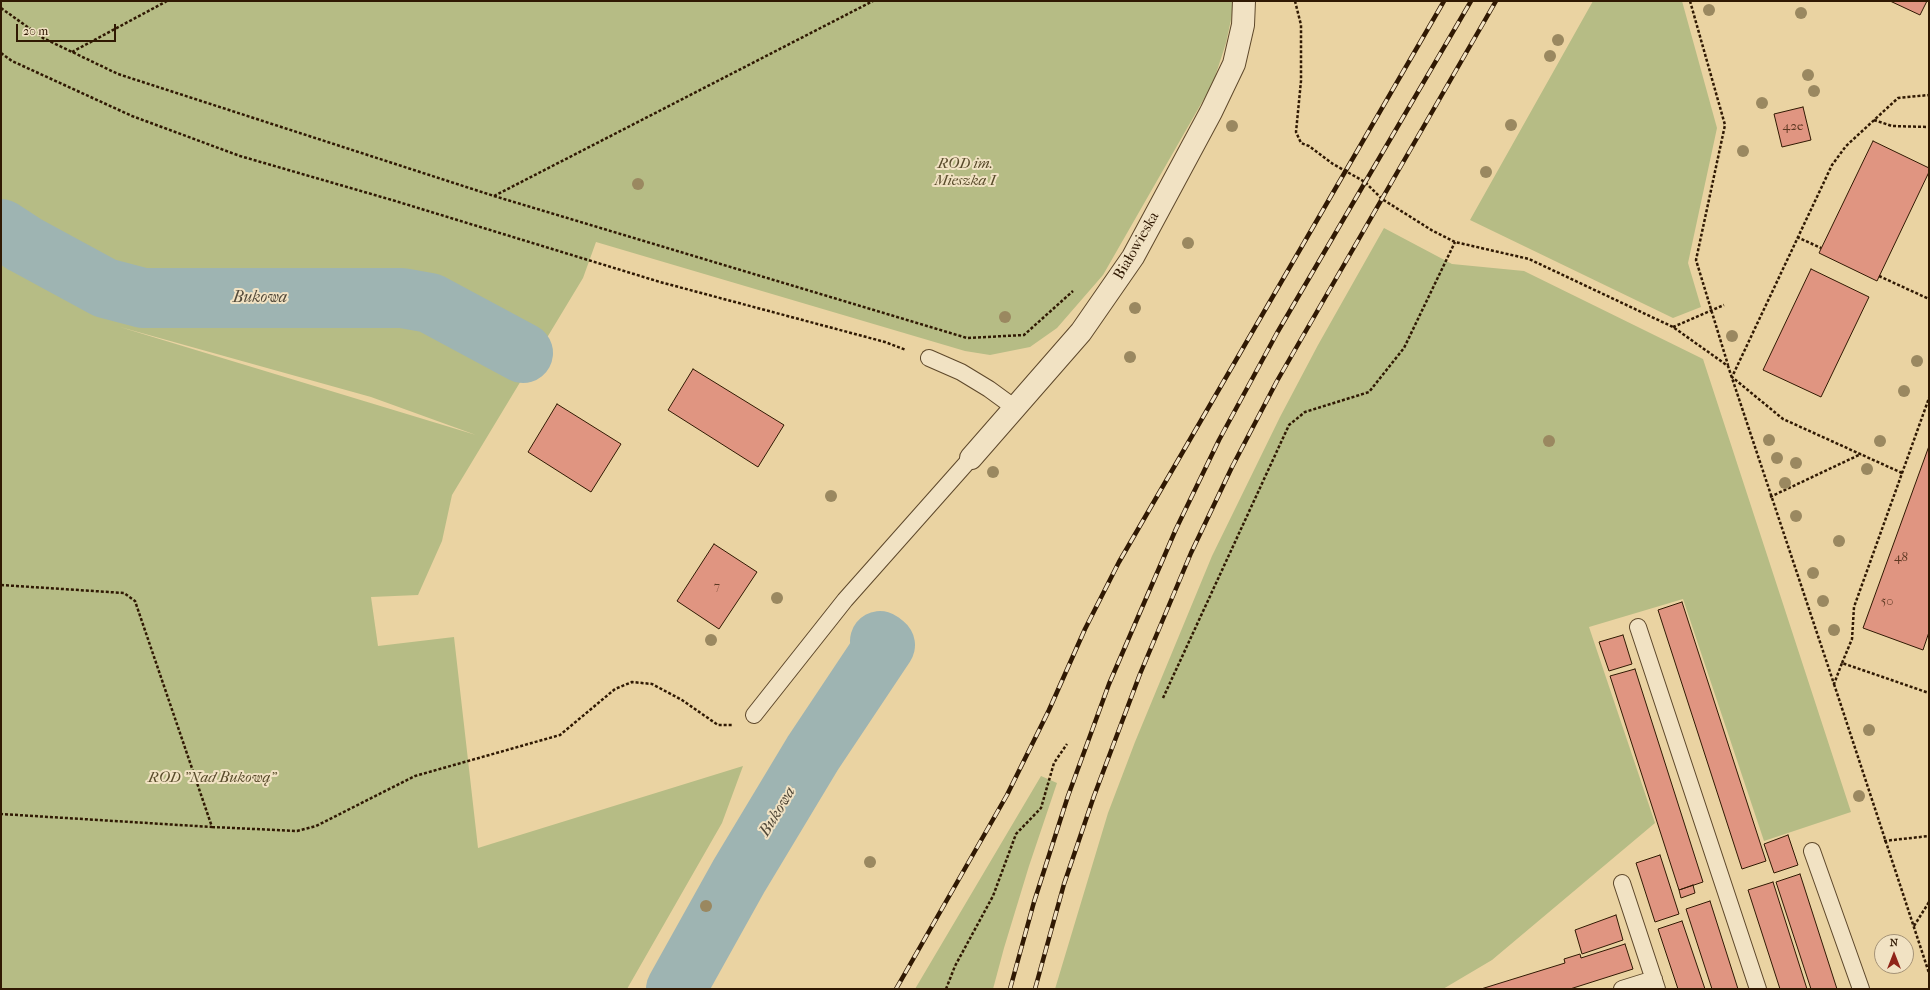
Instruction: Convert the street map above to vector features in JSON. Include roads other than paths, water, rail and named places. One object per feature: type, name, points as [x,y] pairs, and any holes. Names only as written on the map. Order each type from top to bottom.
[{"type":"street","name":"Białowieska","points":[[971,458],[1081,332],[1133,257],[1211,112],[1234,64],[1243,25],[1244,1]]},
{"type":"lane","points":[[929,358],[961,372],[989,389],[1015,408]]},
{"type":"lane","points":[[754,716],[845,600],[971,458]]},
{"type":"lane","points":[[1638,628],[1758,989]]},
{"type":"lane","points":[[1812,851],[1862,989]]},
{"type":"lane","points":[[1622,883],[1655,984],[1622,989]]},
{"type":"waterway","name":"Bukowa","points":[[1,229],[24,244],[105,288],[143,298],[402,298],[430,303],[523,353]]},
{"type":"waterway","name":"Bukowa","points":[[676,989],[739,876],[813,753],[885,645],[880,641]]},
{"type":"railway","points":[[896,989],[1007,795],[1049,710],[1085,629],[1119,562],[1444,1]]},
{"type":"railway","points":[[1010,989],[1034,902],[1068,796],[1109,684],[1176,529],[1219,440],[1277,333],[1471,1]]},
{"type":"railway","points":[[1035,989],[1064,884],[1094,796],[1140,674],[1191,553],[1232,467],[1277,381],[1496,1]]},
{"type":"park label","name":"ROD im. Mieszka I","points":[[965,172]]},
{"type":"park label","name":"ROD \"Nad Bukową\"","points":[[212,778]]}]
